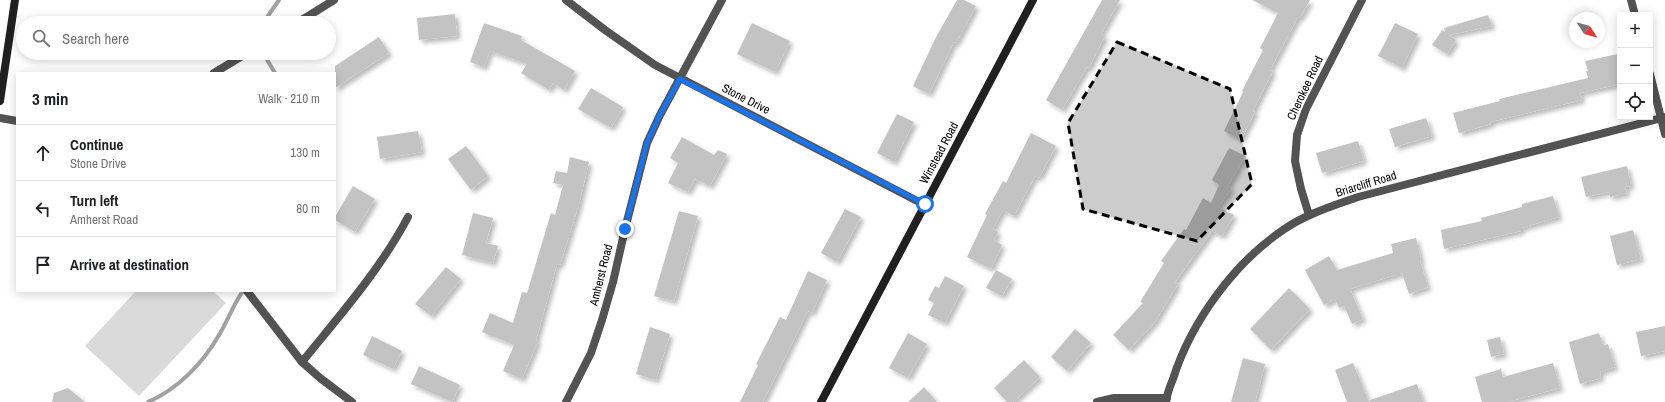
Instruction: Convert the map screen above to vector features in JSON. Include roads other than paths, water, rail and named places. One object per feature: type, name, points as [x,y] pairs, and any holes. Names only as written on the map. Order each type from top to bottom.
[{"type":"street","points":[[0,101],[16,0]]},
{"type":"street","points":[[308,16],[334,0]]},
{"type":"street","name":"Stone Drive","points":[[566,0],[630,48],[680,79],[925,204]]},
{"type":"street","name":"Amherst Road","points":[[566,402],[591,353],[602,320],[613,282],[647,143],[660,115],[722,0]]},
{"type":"street","name":"Winstead Road","points":[[821,402],[1033,0]]},
{"type":"street","name":"Cherokee Road","points":[[1309,215],[1301,189],[1295,161],[1297,135],[1306,109],[1362,0]]},
{"type":"street","points":[[1632,0],[1634,12]]},
{"type":"street","points":[[216,72],[235,60]]},
{"type":"street","points":[[1653,84],[1663,118],[1665,134]]},
{"type":"street","points":[[0,118],[16,121]]},
{"type":"street","name":"Briarcliff Road","points":[[1167,400],[1178,364],[1194,332],[1209,307],[1230,278],[1257,249],[1284,229],[1309,215],[1358,197],[1663,118]]},
{"type":"street","points":[[302,362],[381,264],[408,217]]},
{"type":"street","points":[[248,292],[302,362],[320,378],[352,402]]},
{"type":"street","points":[[1097,402],[1114,398],[1167,400]]},
{"type":"waterway","points":[[268,16],[279,0]]},
{"type":"waterway","points":[[267,60],[274,72]]},
{"type":"waterway","points":[[148,402],[170,390],[197,365],[213,345],[242,292]]}]
